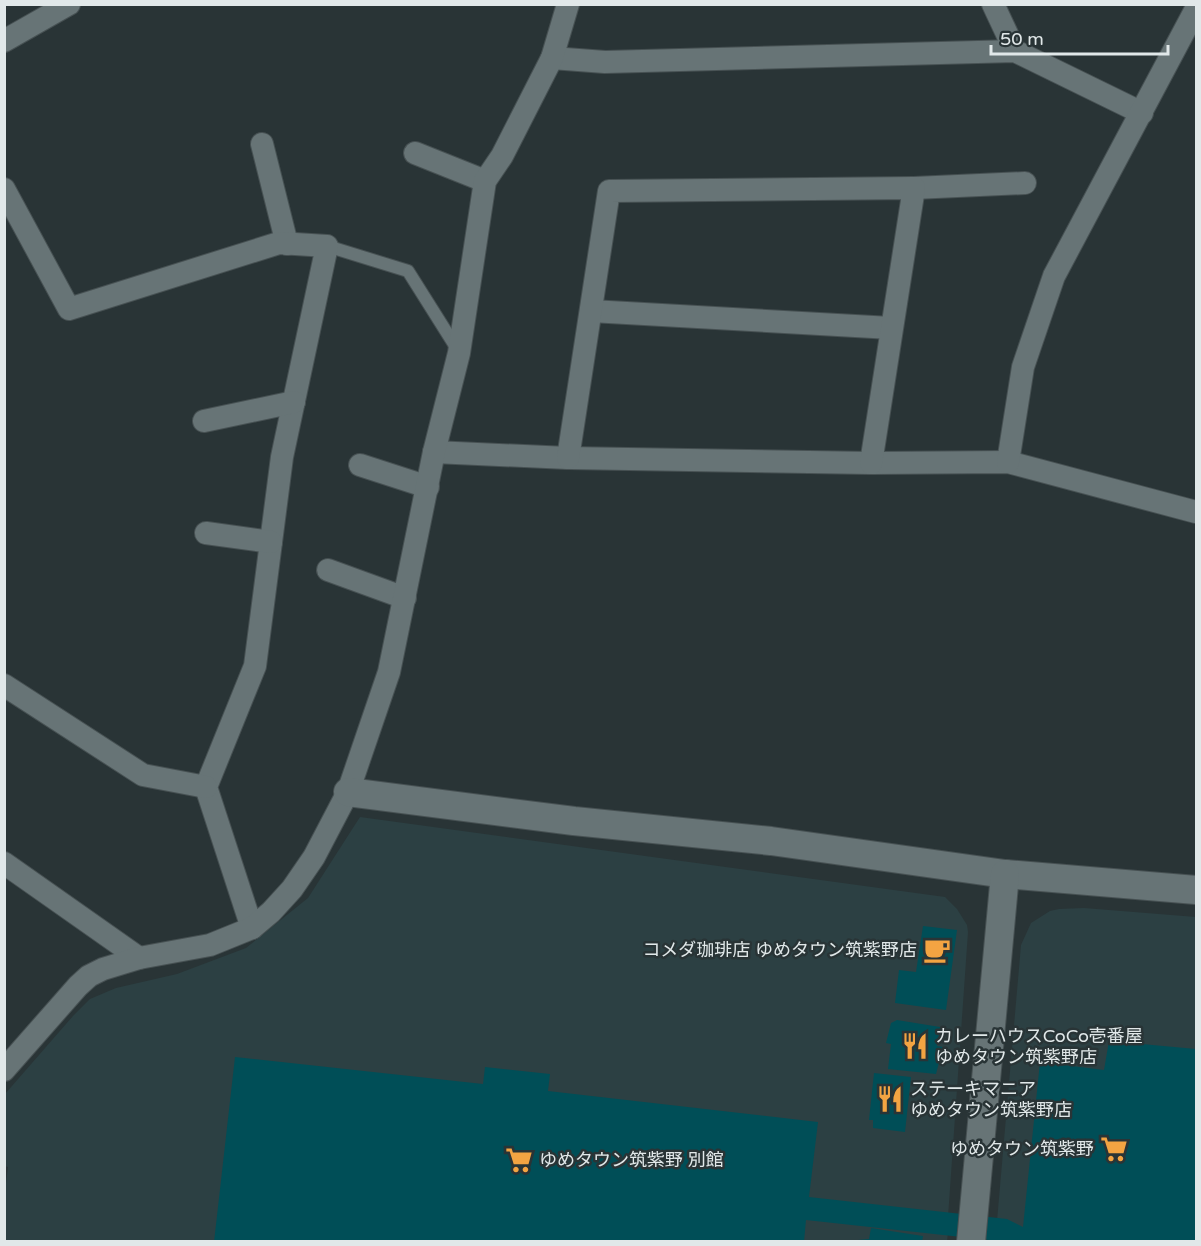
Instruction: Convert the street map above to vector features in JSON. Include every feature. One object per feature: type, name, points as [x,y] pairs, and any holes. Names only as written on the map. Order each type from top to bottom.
[{"type":"street","points":[[4,41],[69,4]]},
{"type":"street","points":[[4,1070],[89,976],[103,969],[139,958],[210,945],[252,928],[271,912],[292,889],[314,857],[348,792],[389,672],[434,452],[459,353],[485,181],[502,156],[552,58],[568,4]]},
{"type":"street","points":[[993,4],[1015,51]]},
{"type":"street","points":[[1008,462],[1023,367],[1054,276],[1197,9]]},
{"type":"street","points":[[552,58],[605,62],[1015,51],[1142,113]]},
{"type":"street","points":[[262,144],[287,244]]},
{"type":"street","points":[[415,153],[485,181]]},
{"type":"street","points":[[568,458],[609,191],[914,188],[1025,183]]},
{"type":"street","points":[[871,463],[914,188]]},
{"type":"street","points":[[4,189],[69,309],[279,243],[327,246],[282,457],[255,666],[206,787],[252,928]]},
{"type":"street","points":[[591,311],[891,328]]},
{"type":"street","points":[[204,421],[294,402]]},
{"type":"street","points":[[434,452],[568,458],[871,463],[1008,462],[1197,512]]},
{"type":"street","points":[[360,465],[428,487]]},
{"type":"street","points":[[206,533],[271,542]]},
{"type":"street","points":[[328,570],[405,598]]},
{"type":"street","points":[[4,685],[143,775],[206,787]]},
{"type":"street","points":[[348,792],[574,821],[771,841],[1005,874],[1197,890]]},
{"type":"street","points":[[4,863],[139,958]]},
{"type":"street","points":[[971,1242],[1005,874]]},
{"type":"lane","points":[[327,246],[408,271],[459,353]]},
{"type":"shaded area","name":"ゆめタウン筑紫野","points":[[360,817],[945,897],[957,909],[967,925],[968,932],[948,1217],[997,1221],[1021,945],[1031,923],[1050,911],[1084,908],[1196,917],[1196,1241],[994,1242],[995,1236],[948,1231],[947,1242],[5,1242],[4,1198],[8,1167],[4,1166],[5,1094],[90,999],[116,988],[177,974],[246,948],[308,898]]},
{"type":"building","name":"コメダ珈琲店 ゆめタウン筑紫野店","points":[[923,926],[957,930],[946,1010],[895,1003],[899,970],[916,972]]},
{"type":"building","name":"カレーハウスCoCo壱番屋 ゆめタウン筑紫野店","points":[[897,1020],[940,1027],[937,1046],[943,1047],[936,1074],[888,1069],[891,1044],[886,1043],[891,1023]]},
{"type":"building","name":"ゆめタウン筑紫野 別館","points":[[1109,1041],[1196,1049],[1196,1242],[1007,1242],[806,1220],[804,1242],[214,1242],[235,1057],[483,1084],[485,1067],[550,1074],[548,1091],[818,1122],[809,1197],[1007,1219],[1023,1227],[1040,1062],[1104,1070]]},
{"type":"building","name":"ステーキマニア ゆめタウン筑紫野店","points":[[874,1073],[911,1077],[905,1132],[873,1128],[873,1120],[869,1120]]},
{"type":"building","points":[[871,1228],[923,1236],[922,1242],[858,1242],[858,1240],[869,1239]]},
{"type":"place","name":"コメダ珈琲店 ゆめタウン筑紫野店","points":[[937,950]]},
{"type":"place","name":"カレーハウスCoCo壱番屋 ゆめタウン筑紫野店","points":[[915,1046]]},
{"type":"place","name":"ステーキマニア ゆめタウン筑紫野店","points":[[890,1099]]},
{"type":"place","name":"ゆめタウン筑紫野","points":[[1114,1149]]},
{"type":"place","name":"ゆめタウン筑紫野 別館","points":[[519,1160]]}]
